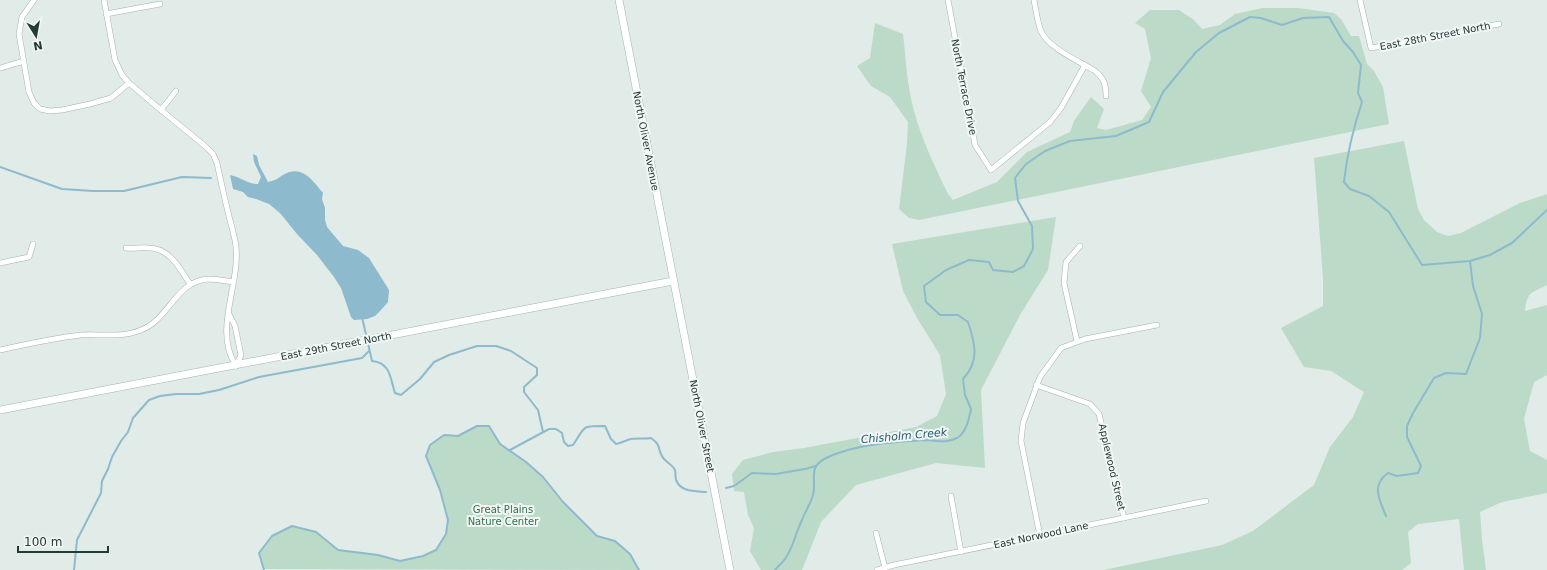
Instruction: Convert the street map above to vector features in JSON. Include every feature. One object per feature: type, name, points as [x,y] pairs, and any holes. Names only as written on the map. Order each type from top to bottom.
[{"type":"main road","name":"North Oliver Avenue","points":[[618,0],[673,281]]},
{"type":"main road","name":"East 29th Street North","points":[[0,410],[236,366],[358,341],[673,281]]},
{"type":"main road","name":"North Oliver Street","points":[[673,281],[730,570]]},
{"type":"street","points":[[34,0],[22,17],[18,34],[29,92],[34,103],[40,109],[50,111],[90,104],[111,98],[129,83]]},
{"type":"street","points":[[104,0],[115,60],[122,75],[129,83],[205,146],[213,154],[217,163],[236,246],[234,282],[229,305],[227,326],[227,341],[230,357],[236,366]]},
{"type":"street","name":"North Terrace Drive","points":[[948,0],[975,144],[991,170],[1050,122],[1061,108],[1085,64]]},
{"type":"street","points":[[1034,0],[1041,32],[1046,40],[1056,48],[1085,64],[1101,76],[1106,85],[1106,96]]},
{"type":"street","name":"East 28th Street North","points":[[1360,0],[1371,48],[1499,24]]},
{"type":"street","points":[[106,14],[160,4]]},
{"type":"street","points":[[0,68],[24,61]]},
{"type":"street","points":[[161,110],[176,91]]},
{"type":"street","points":[[0,263],[29,257],[34,244]]},
{"type":"street","points":[[1076,341],[1064,283],[1066,262],[1080,246]]},
{"type":"street","points":[[126,248],[149,247],[161,250],[171,257],[190,284]]},
{"type":"street","points":[[0,350],[65,337],[127,334],[142,330],[153,324],[190,284],[209,279],[234,282]]},
{"type":"street","points":[[229,313],[235,326],[241,355],[236,366]]},
{"type":"street","points":[[1040,536],[1021,441],[1023,423],[1040,377],[1061,348],[1076,341],[1157,325]]},
{"type":"street","name":"Applewood Street","points":[[1036,386],[1090,404],[1099,414],[1106,436],[1124,518]]},
{"type":"street","points":[[951,496],[961,552]]},
{"type":"street","name":"East Norwood Lane","points":[[877,570],[1206,501]]},
{"type":"street","points":[[876,533],[885,568]]},
{"type":"green space","points":[[1262,8],[1298,8],[1334,13],[1341,19],[1351,36],[1359,36],[1367,64],[1374,71],[1383,87],[1389,124],[919,220],[909,218],[899,209],[907,144],[908,122],[890,97],[871,86],[857,66],[870,58],[875,23],[903,34],[910,92],[917,122],[934,164],[948,194],[953,200],[997,182],[1027,152],[1070,132],[1074,121],[1091,97],[1104,109],[1097,128],[1106,130],[1142,120],[1151,107],[1141,91],[1151,58],[1145,29],[1135,23],[1150,10],[1179,10],[1194,20],[1202,29],[1220,25],[1235,14]]},
{"type":"green space","points":[[1404,141],[1418,209],[1424,220],[1437,232],[1448,236],[1461,233],[1520,203],[1547,194],[1547,285],[1531,294],[1527,300],[1525,311],[1547,305],[1547,375],[1534,382],[1524,419],[1530,451],[1547,460],[1547,493],[1502,502],[1480,512],[1486,570],[1464,570],[1459,519],[1418,524],[1408,532],[1411,563],[1402,570],[1104,570],[1222,545],[1253,531],[1314,485],[1330,447],[1353,417],[1364,392],[1331,371],[1304,367],[1281,328],[1323,306],[1323,278],[1314,158]]},
{"type":"green space","points":[[1056,217],[1048,270],[1020,315],[981,390],[985,468],[936,463],[856,485],[821,522],[802,570],[761,570],[750,551],[754,528],[748,515],[744,492],[734,491],[732,474],[743,460],[773,452],[804,448],[916,427],[937,416],[946,394],[940,355],[917,318],[903,291],[892,244]]},
{"type":"green space","name":"Great Plains Nature Center","points":[[477,426],[489,426],[500,444],[526,462],[543,477],[563,502],[597,536],[615,541],[630,554],[639,570],[263,569],[259,553],[272,536],[292,526],[316,532],[338,550],[378,555],[400,561],[423,556],[436,550],[446,534],[448,520],[440,490],[426,456],[430,445],[444,435],[458,436]]},
{"type":"water","points":[[253,154],[257,156],[259,165],[268,182],[290,172],[301,172],[311,179],[323,193],[322,199],[325,208],[325,220],[327,227],[343,246],[358,250],[369,258],[389,290],[388,302],[375,316],[367,319],[354,320],[351,317],[341,288],[334,277],[280,213],[269,204],[248,197],[243,192],[233,189],[230,175],[258,184],[261,177],[254,162]]},
{"type":"waterway","points":[[775,570],[788,555],[811,501],[814,489],[814,474],[817,465],[820,462],[837,453],[861,447],[924,440],[948,441],[957,438],[963,433],[971,409],[965,395],[963,379],[974,359],[973,337],[968,322],[958,315],[940,315],[926,302],[924,286],[946,270],[969,260],[989,262],[993,270],[1013,272],[1024,266],[1033,249],[1032,226],[1018,201],[1015,178],[1026,164],[1045,151],[1070,141],[1116,136],[1149,122],[1163,92],[1196,52],[1219,33],[1250,17],[1261,18],[1282,25],[1303,18],[1329,17],[1343,41],[1353,52],[1361,65],[1358,93],[1362,102],[1351,142],[1344,182],[1350,189],[1369,196],[1389,212],[1422,265],[1470,261],[1490,255],[1512,243],[1547,210]]},
{"type":"waterway","points":[[0,167],[62,189],[93,191],[124,191],[182,177],[211,178]]},
{"type":"waterway","points":[[1386,516],[1378,493],[1380,482],[1388,473],[1397,476],[1418,473],[1421,466],[1407,437],[1407,426],[1413,413],[1434,378],[1446,373],[1466,374],[1480,338],[1482,314],[1473,286],[1470,261]]},
{"type":"waterway","points":[[362,317],[372,361],[378,362],[386,368],[391,377],[395,393],[401,395],[420,379],[434,362],[449,355],[477,346],[496,346],[511,351],[537,368],[537,375],[524,387],[524,392],[538,410],[543,432]]},
{"type":"waterway","points":[[74,570],[77,540],[101,493],[102,481],[112,457],[128,432],[133,418],[149,400],[160,396],[199,394],[219,390],[259,377],[362,358],[369,351]]},
{"type":"waterway","name":"Chisholm Creek","points":[[264,570],[259,553],[272,536],[292,526],[316,532],[338,550],[378,555],[400,561],[423,556],[436,550],[446,534],[448,520],[440,490],[426,456],[430,445],[444,435],[458,436],[477,426],[489,426],[500,444],[526,462],[543,477],[563,502],[597,536],[615,541],[630,554],[639,570]]},
{"type":"waterway","points":[[510,450],[549,429],[556,429],[562,433],[564,442],[568,446],[573,445],[584,428],[591,426],[605,426],[611,439],[616,444],[631,439],[651,438],[658,445],[663,458],[675,470],[676,480],[681,487],[688,490],[706,492]]},
{"type":"waterway","points":[[726,488],[734,486],[752,473],[776,474],[816,466]]}]
